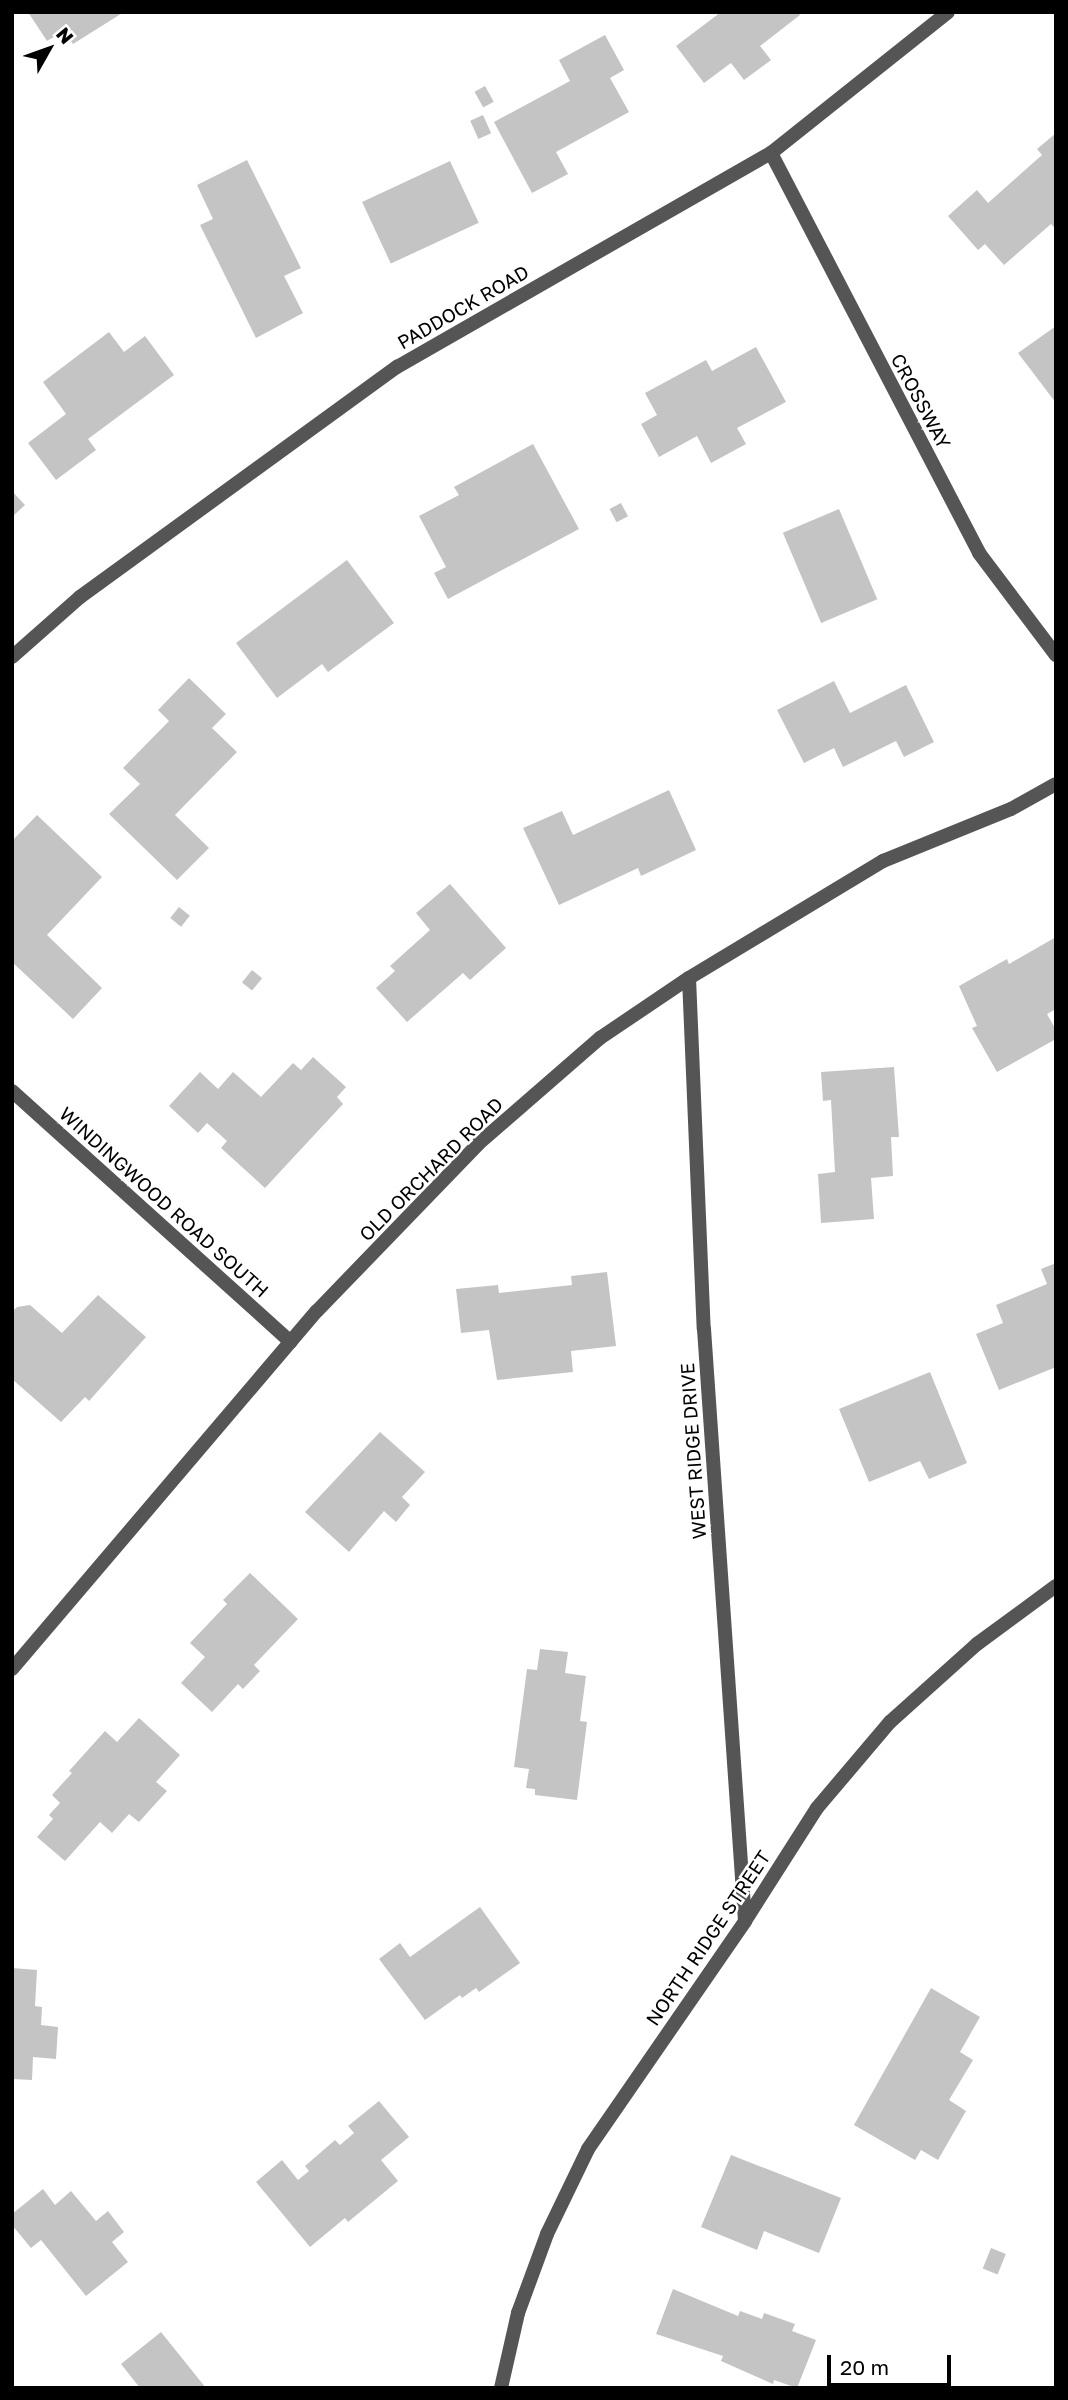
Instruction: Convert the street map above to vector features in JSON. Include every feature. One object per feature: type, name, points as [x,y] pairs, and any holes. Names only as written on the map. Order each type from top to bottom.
[{"type":"street","name":"PADDOCK ROAD","points":[[12,657],[80,597],[397,367],[771,153],[948,12]]},
{"type":"street","name":"CROSSWAY","points":[[771,153],[979,553],[1056,655]]},
{"type":"street","name":"OLD ORCHARD ROAD","points":[[12,1669],[291,1342],[478,1144],[600,1038],[689,978],[883,861],[1012,808],[1056,784]]},
{"type":"street","name":"WEST RIDGE DRIVE","points":[[689,978],[704,1329],[745,1921]]},
{"type":"street","name":"WINDINGWOOD ROAD SOUTH","points":[[12,1091],[291,1342]]},
{"type":"street","name":"NORTH RIDGE STREET","points":[[501,2388],[518,2313],[547,2234],[589,2149],[745,1921],[817,1808],[890,1721],[978,1644],[1056,1586]]},
{"type":"building","points":[[28,12],[124,12],[73,44],[64,31],[47,41]]},
{"type":"building","points":[[721,12],[798,12],[800,15],[760,46],[771,60],[744,80],[731,63],[704,83],[676,46]]},
{"type":"building","points":[[605,35],[624,70],[610,78],[629,112],[556,152],[568,174],[532,193],[494,122],[570,81],[559,60]]},
{"type":"building","points":[[485,86],[494,102],[483,108],[475,92]]},
{"type":"building","points":[[483,115],[491,133],[478,139],[470,121]]},
{"type":"building","points":[[1056,133],[1056,229],[1051,224],[1004,265],[985,244],[978,250],[948,216],[977,190],[988,203],[1042,155],[1037,149]]},
{"type":"building","points":[[247,160],[301,268],[284,276],[303,313],[256,338],[200,225],[213,219],[197,185]]},
{"type":"building","points":[[450,161],[479,223],[391,264],[362,202]]},
{"type":"building","points":[[1056,326],[1056,403],[1018,353]]},
{"type":"building","points":[[109,332],[124,352],[145,336],[174,375],[88,439],[96,450],[56,480],[28,443],[66,414],[43,382]]},
{"type":"building","points":[[756,347],[786,402],[737,428],[746,444],[711,463],[697,436],[659,457],[641,424],[657,415],[645,393],[706,360],[712,371]]},
{"type":"building","points":[[533,444],[579,529],[448,599],[434,573],[446,567],[419,516],[459,495],[454,487]]},
{"type":"building","points":[[12,491],[25,505],[12,517]]},
{"type":"building","points":[[621,503],[628,516],[617,522],[610,509]]},
{"type":"building","points":[[839,509],[877,599],[821,623],[783,533]]},
{"type":"building","points":[[347,560],[394,623],[328,672],[322,664],[277,698],[236,643]]},
{"type":"building","points":[[189,678],[226,714],[212,728],[237,752],[175,815],[209,848],[177,880],[109,814],[140,784],[123,768],[169,721],[158,710]]},
{"type":"building","points":[[834,681],[850,713],[906,685],[934,742],[904,757],[896,741],[843,767],[834,748],[804,763],[777,710]]},
{"type":"building","points":[[669,790],[696,850],[641,876],[638,868],[559,905],[523,828],[562,811],[573,835]]},
{"type":"building","points":[[37,815],[102,877],[47,935],[102,988],[73,1019],[12,962],[12,841]]},
{"type":"building","points":[[450,884],[506,948],[470,980],[463,973],[407,1022],[376,988],[395,971],[390,966],[430,930],[416,913]]},
{"type":"building","points":[[179,907],[190,916],[181,927],[170,918]]},
{"type":"building","points":[[1056,937],[1056,1009],[1047,1014],[1056,1030],[1056,1039],[997,1072],[972,1028],[977,1026],[959,986],[1007,959],[1009,964]]},
{"type":"building","points":[[252,970],[262,978],[252,991],[242,982]]},
{"type":"building","points":[[313,1057],[346,1087],[337,1097],[343,1104],[265,1188],[221,1148],[227,1141],[207,1123],[198,1133],[169,1106],[200,1072],[218,1089],[233,1072],[261,1097],[293,1063],[301,1070]]},
{"type":"building","points":[[894,1067],[899,1137],[891,1137],[893,1176],[871,1178],[874,1219],[821,1223],[818,1174],[835,1172],[831,1100],[823,1101],[821,1072]]},
{"type":"building","points":[[1056,1263],[1056,1367],[999,1390],[976,1334],[1003,1323],[996,1305],[1047,1284],[1041,1269]]},
{"type":"building","points":[[607,1272],[616,1346],[571,1351],[573,1372],[497,1380],[489,1330],[461,1333],[456,1289],[498,1285],[499,1293],[572,1285],[571,1276]]},
{"type":"building","points":[[98,1295],[146,1337],[89,1401],[85,1397],[61,1422],[12,1379],[12,1312],[17,1307],[30,1305],[62,1333]]},
{"type":"building","points":[[930,1372],[967,1463],[929,1479],[920,1461],[869,1482],[839,1409]]},
{"type":"building","points":[[380,1432],[425,1472],[402,1497],[410,1505],[396,1522],[384,1511],[349,1552],[305,1512]]},
{"type":"building","points":[[250,1573],[298,1619],[254,1665],[260,1671],[243,1689],[238,1684],[212,1712],[181,1683],[205,1657],[190,1643],[227,1604],[223,1600]]},
{"type":"building","points":[[540,1649],[568,1652],[565,1673],[586,1676],[580,1721],[587,1722],[577,1800],[535,1795],[535,1789],[526,1788],[529,1769],[514,1767],[527,1669],[537,1670]]},
{"type":"building","points":[[139,1718],[180,1755],[156,1782],[167,1791],[139,1822],[129,1814],[112,1833],[100,1822],[65,1861],[37,1837],[53,1819],[49,1815],[60,1803],[52,1795],[72,1773],[69,1771],[105,1731],[117,1742]]},
{"type":"building","points":[[480,1907],[520,1963],[479,1992],[476,1988],[462,1998],[460,1995],[425,2020],[379,1959],[400,1943],[410,1957]]},
{"type":"building","points":[[12,1968],[37,1970],[35,2006],[42,2007],[41,2025],[58,2027],[56,2059],[33,2057],[32,2080],[12,2079]]},
{"type":"building","points":[[931,1988],[980,2017],[960,2052],[973,2060],[949,2100],[966,2111],[938,2160],[921,2150],[915,2160],[854,2125]]},
{"type":"building","points":[[379,2101],[409,2137],[381,2160],[398,2181],[348,2222],[345,2218],[310,2247],[256,2182],[282,2160],[298,2180],[309,2171],[305,2166],[335,2140],[340,2145],[354,2133],[348,2126]]},
{"type":"building","points":[[731,2155],[841,2198],[819,2253],[764,2231],[757,2250],[701,2227]]},
{"type":"building","points":[[43,2189],[55,2205],[71,2191],[96,2221],[108,2211],[124,2232],[112,2242],[128,2262],[86,2296],[41,2240],[31,2248],[12,2225],[12,2214]]},
{"type":"building","points":[[991,2248],[1006,2254],[998,2274],[983,2268]]},
{"type":"building","points":[[673,2289],[738,2316],[740,2311],[762,2319],[764,2313],[795,2324],[792,2331],[816,2340],[797,2388],[774,2380],[773,2384],[721,2361],[723,2356],[656,2334]]},
{"type":"building","points":[[161,2332],[206,2388],[140,2388],[121,2364]]}]
